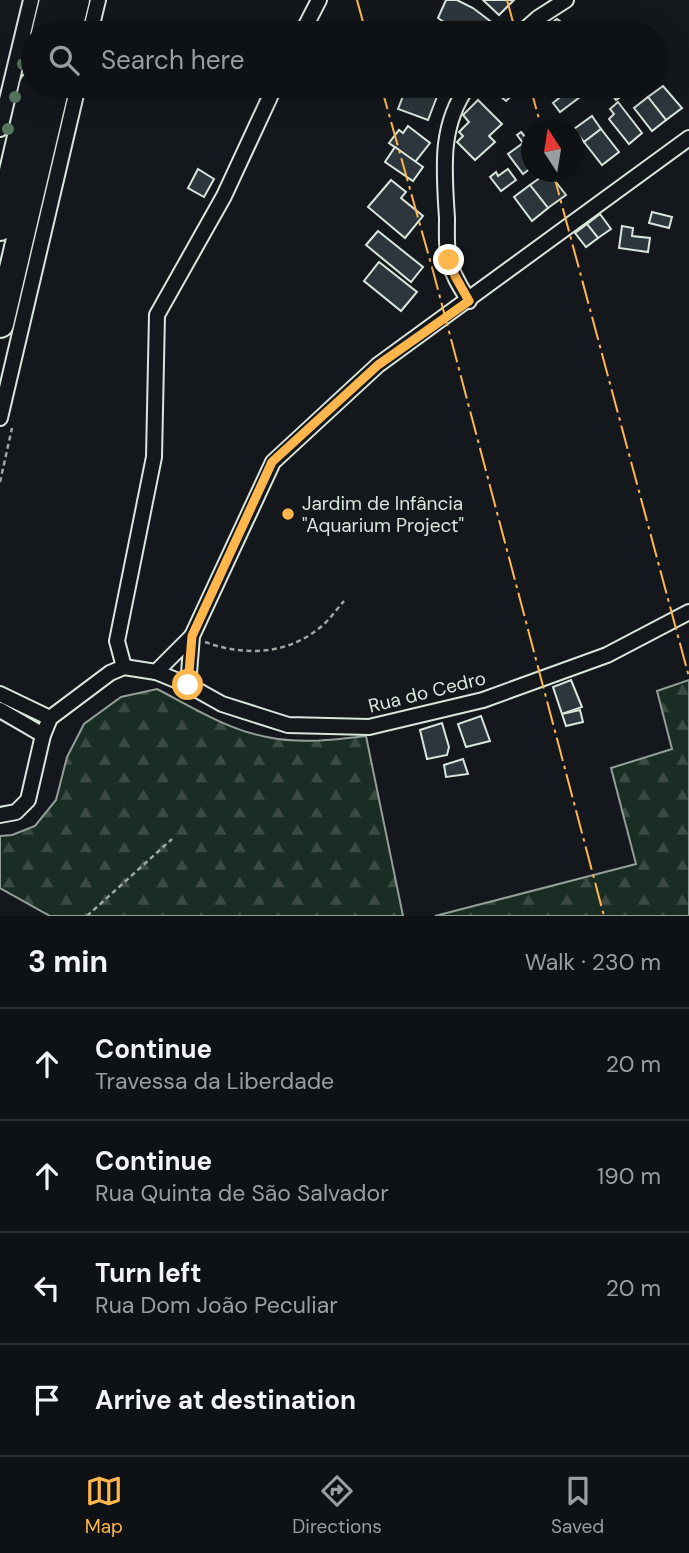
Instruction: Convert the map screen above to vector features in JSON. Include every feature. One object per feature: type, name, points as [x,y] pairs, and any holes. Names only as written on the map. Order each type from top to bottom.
[{"type":"highway","points":[[48,21],[53,0]]},
{"type":"highway","points":[[71,21],[76,0]]},
{"type":"highway","points":[[0,227],[30,98]]},
{"type":"highway","points":[[0,324],[53,98]]},
{"type":"street","points":[[26,21],[31,0]]},
{"type":"street","points":[[93,21],[98,0]]},
{"type":"street","points":[[309,21],[320,0]]},
{"type":"street","points":[[535,21],[566,0]]},
{"type":"street","points":[[0,129],[21,42]]},
{"type":"street","points":[[7,420],[75,98]]},
{"type":"street","points":[[0,815],[16,812],[28,800],[43,735],[50,718],[110,673],[124,667],[117,641],[155,457],[157,315],[224,196],[269,98]]},
{"type":"street","points":[[461,98],[450,118],[445,139],[444,165],[449,260],[469,301]]},
{"type":"street","points":[[188,685],[192,636],[272,462],[378,365],[689,138]]},
{"type":"street","name":"Rua do Cedro","points":[[124,667],[156,672],[188,685],[222,704],[288,725],[369,727],[483,701],[607,655],[689,612]]},
{"type":"street","points":[[156,672],[192,636]]},
{"type":"street","points":[[0,694],[50,718]]},
{"type":"street","points":[[0,710],[43,735]]},
{"type":"path","points":[[0,482],[7,420]]},
{"type":"path","points":[[192,636],[237,651],[284,649],[318,629],[344,601]]},
{"type":"path","points":[[87,916],[173,839]]},
{"type":"green space","points":[[689,680],[689,916],[435,916],[636,864],[611,768],[672,749],[657,691]]},
{"type":"green space","points":[[157,689],[224,723],[253,734],[304,741],[366,736],[403,916],[50,916],[0,888],[0,836],[12,835],[35,826],[56,800],[67,757],[84,724],[121,697]]},
{"type":"building","points":[[446,0],[457,0],[490,21],[442,21],[438,18]]},
{"type":"building","points":[[483,0],[514,0],[499,15]]},
{"type":"building","points":[[668,92],[682,108],[666,120],[649,98],[668,98]]},
{"type":"building","points":[[402,98],[436,98],[428,120],[398,109]]},
{"type":"building","points":[[559,98],[579,98],[560,112],[553,103]]},
{"type":"building","points":[[649,98],[666,120],[652,131],[634,108]]},
{"type":"building","points":[[478,100],[502,124],[489,136],[495,142],[475,160],[457,142],[463,136],[459,132],[469,122],[463,115]]},
{"type":"building","points":[[618,102],[642,133],[629,144],[609,119],[614,114],[610,109]]},
{"type":"building","points":[[592,116],[601,129],[584,142],[584,122]]},
{"type":"building","points":[[408,126],[430,143],[415,162],[389,143],[399,130],[403,133]]},
{"type":"building","points":[[601,129],[619,152],[602,165],[584,142]]},
{"type":"building","points":[[521,144],[521,171],[508,154]]},
{"type":"building","points":[[395,147],[423,167],[413,181],[385,162]]},
{"type":"building","points":[[198,169],[214,179],[204,197],[188,188]]},
{"type":"building","points":[[508,169],[516,180],[501,191],[490,177],[496,172],[498,176]]},
{"type":"building","points":[[391,180],[406,192],[401,198],[423,216],[405,238],[368,207]]},
{"type":"building","points":[[534,182],[556,182],[566,195],[548,208],[530,185]]},
{"type":"building","points":[[530,185],[548,208],[532,221],[514,197]]},
{"type":"building","points":[[652,212],[672,217],[669,228],[649,223]]},
{"type":"building","points":[[600,214],[611,229],[598,238],[587,224]]},
{"type":"building","points":[[587,224],[598,238],[586,247],[575,233]]},
{"type":"building","points":[[622,226],[633,228],[632,236],[650,238],[648,252],[619,248]]},
{"type":"building","points":[[378,231],[423,267],[411,282],[366,245]]},
{"type":"building","points":[[379,262],[417,292],[401,311],[364,281]]},
{"type":"building","points":[[571,680],[582,707],[562,714],[553,687]]},
{"type":"building","points":[[580,710],[583,722],[566,726],[562,714]]},
{"type":"building","points":[[481,716],[490,741],[466,747],[458,724]]},
{"type":"building","points":[[442,723],[449,747],[447,755],[427,759],[420,730]]},
{"type":"building","points":[[463,759],[468,774],[446,777],[444,765]]},
{"type":"power","points":[[357,0],[363,21]]},
{"type":"power","points":[[507,0],[513,21]]},
{"type":"power","points":[[384,98],[433,271],[604,916]]},
{"type":"power","points":[[533,98],[539,119]]},
{"type":"power","points":[[556,182],[689,677]]},
{"type":"place","name":"Jardim de Infância \"Aquarium Project\"","points":[[288,514]]},
{"type":"route","points":[[188,685],[192,636],[272,462],[378,365],[469,301],[449,260]]}]
